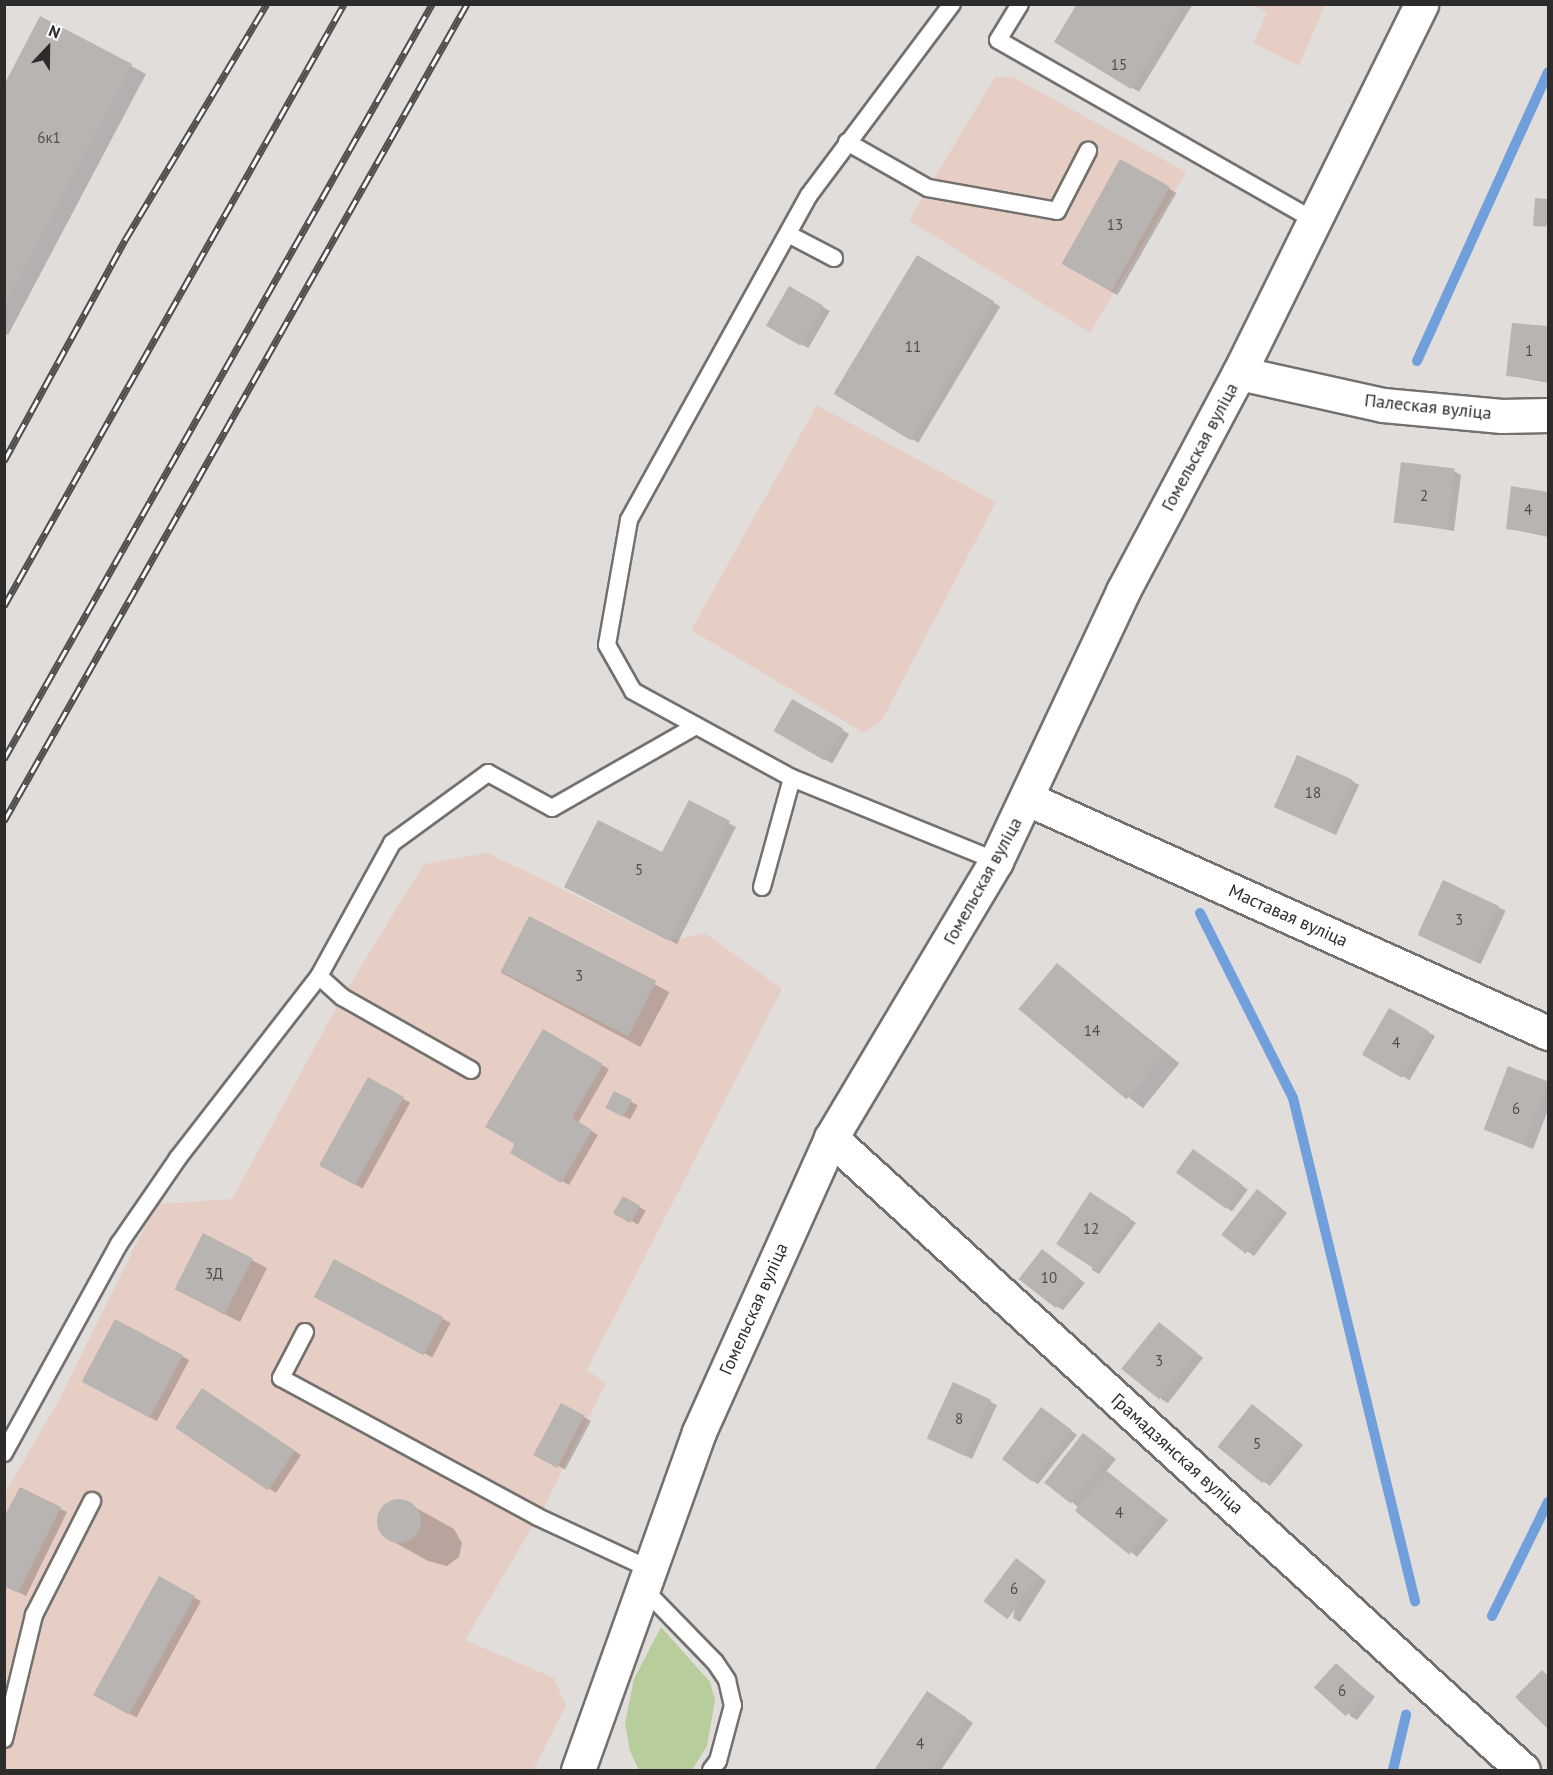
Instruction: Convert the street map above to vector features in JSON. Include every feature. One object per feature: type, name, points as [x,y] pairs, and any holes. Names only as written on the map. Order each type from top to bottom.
[{"type":"street","name":"Гомельская вуліца","points":[[578,1770],[699,1432],[831,1138],[996,861],[1028,798],[1123,591],[1239,373],[1421,4]]},
{"type":"street","name":"Палеская вуліца","points":[[1239,373],[1383,405],[1501,416],[1548,415]]},
{"type":"street","name":"Маставая вуліца","points":[[1028,798],[1548,1033]]},
{"type":"street","name":"Грамадзянская вуліца","points":[[831,1138],[1523,1770]]},
{"type":"lane","points":[[952,4],[847,142],[788,234],[629,520],[607,645],[633,692],[792,778],[996,861]]},
{"type":"lane","points":[[1020,4],[998,39],[1314,220]]},
{"type":"lane","points":[[847,142],[928,188],[1057,211],[1088,151]]},
{"type":"lane","points":[[788,234],[834,258]]},
{"type":"lane","points":[[4,1453],[119,1244],[178,1158],[319,976],[392,843],[488,773],[552,808],[696,726]]},
{"type":"lane","points":[[762,887],[792,778]]},
{"type":"lane","points":[[319,976],[342,997],[471,1070]]},
{"type":"lane","points":[[305,1332],[281,1378],[647,1578],[727,1680],[733,1705],[718,1761],[711,1770]]},
{"type":"lane","points":[[4,1739],[34,1615],[92,1501]]},
{"type":"shaded area","points":[[1254,5],[1325,5],[1299,66],[1253,43],[1267,13]]},
{"type":"shaded area","points":[[995,77],[1013,77],[1186,172],[1090,333],[909,220]]},
{"type":"shaded area","points":[[817,405],[996,502],[882,720],[864,733],[691,630]]},
{"type":"shaded area","points":[[488,853],[669,941],[705,933],[782,989],[587,1370],[606,1383],[543,1509],[465,1640],[554,1678],[566,1706],[533,1770],[5,1770],[5,1493],[58,1402],[156,1204],[232,1199],[342,997],[424,864]]},
{"type":"green space","points":[[661,1627],[710,1682],[715,1700],[707,1746],[692,1770],[639,1770],[630,1751],[625,1723],[634,1679]]},
{"type":"building","points":[[1077,4],[1183,4],[1131,89],[1054,42]]},
{"type":"building","points":[[40,16],[132,64],[4,306],[4,85]]},
{"type":"building","points":[[1120,159],[1170,187],[1112,292],[1062,264]]},
{"type":"building","points":[[1535,198],[1548,199],[1546,227],[1533,226]]},
{"type":"building","points":[[917,255],[994,301],[911,440],[834,394]]},
{"type":"building","points":[[789,286],[824,306],[801,346],[766,326]]},
{"type":"building","points":[[1512,323],[1548,326],[1548,380],[1506,376]]},
{"type":"building","points":[[1401,462],[1455,469],[1447,529],[1394,523]]},
{"type":"building","points":[[1511,486],[1548,492],[1548,535],[1506,529]]},
{"type":"building","points":[[792,699],[843,728],[825,761],[774,731]]},
{"type":"building","points":[[1297,755],[1353,780],[1330,832],[1274,807]]},
{"type":"building","points":[[689,800],[730,821],[669,941],[564,887],[598,820],[662,852]]},
{"type":"building","points":[[1443,880],[1499,906],[1474,961],[1418,934]]},
{"type":"building","points":[[529,916],[656,981],[628,1036],[501,971]]},
{"type":"building","points":[[1057,963],[1165,1054],[1126,1100],[1018,1009]]},
{"type":"building","points":[[1389,1008],[1429,1031],[1402,1078],[1362,1055]]},
{"type":"building","points":[[543,1029],[603,1064],[572,1118],[592,1130],[561,1183],[510,1153],[515,1144],[485,1127]]},
{"type":"building","points":[[1508,1066],[1548,1081],[1524,1145],[1484,1129]]},
{"type":"building","points":[[368,1077],[404,1097],[355,1185],[319,1165]]},
{"type":"building","points":[[614,1091],[632,1100],[623,1117],[605,1108]]},
{"type":"building","points":[[1193,1149],[1242,1185],[1225,1208],[1176,1172]]},
{"type":"building","points":[[1257,1189],[1281,1208],[1246,1254],[1221,1235]]},
{"type":"building","points":[[1090,1192],[1130,1218],[1096,1270],[1056,1244]]},
{"type":"building","points":[[623,1196],[640,1206],[630,1223],[613,1213]]},
{"type":"building","points":[[203,1233],[253,1258],[224,1315],[174,1289]]},
{"type":"building","points":[[1042,1249],[1079,1278],[1056,1308],[1019,1279]]},
{"type":"building","points":[[334,1259],[443,1317],[423,1355],[314,1297]]},
{"type":"building","points":[[115,1319],[183,1355],[150,1418],[82,1382]]},
{"type":"building","points":[[1159,1322],[1197,1353],[1159,1399],[1121,1369]]},
{"type":"building","points":[[953,1382],[991,1400],[965,1456],[927,1438]]},
{"type":"building","points":[[202,1388],[295,1451],[268,1490],[175,1428]]},
{"type":"building","points":[[561,1403],[585,1416],[557,1468],[533,1455]]},
{"type":"building","points":[[1252,1404],[1297,1441],[1262,1483],[1217,1447]]},
{"type":"building","points":[[1041,1407],[1071,1430],[1032,1482],[1002,1459]]},
{"type":"building","points":[[1083,1433],[1110,1454],[1071,1504],[1044,1483]]},
{"type":"building","points":[[1107,1471],[1161,1515],[1129,1555],[1075,1511]]},
{"type":"building","points":[[20,1487],[61,1507],[18,1593],[4,1586],[4,1517]]},
{"type":"building","points":[[399,1499],[414,1506],[421,1521],[414,1536],[399,1543],[384,1536],[377,1521],[384,1506]]},
{"type":"building","points":[[1016,1558],[1040,1576],[1007,1619],[984,1601]]},
{"type":"building","points":[[159,1576],[195,1596],[129,1715],[93,1695]]},
{"type":"building","points":[[1336,1663],[1368,1692],[1346,1716],[1314,1688]]},
{"type":"building","points":[[1542,1670],[1548,1676],[1548,1729],[1515,1697]]},
{"type":"building","points":[[927,1691],[967,1718],[931,1770],[874,1770]]},
{"type":"waterway","points":[[1417,361],[1548,72]]},
{"type":"waterway","points":[[1200,913],[1293,1098],[1415,1601]]},
{"type":"waterway","points":[[1492,1616],[1548,1502]]},
{"type":"waterway","points":[[1393,1770],[1406,1715]]},
{"type":"railway","points":[[4,461],[125,240],[267,4]]},
{"type":"railway","points":[[4,606],[344,4]]},
{"type":"railway","points":[[4,759],[432,4]]},
{"type":"railway","points":[[4,821],[467,4]]}]
